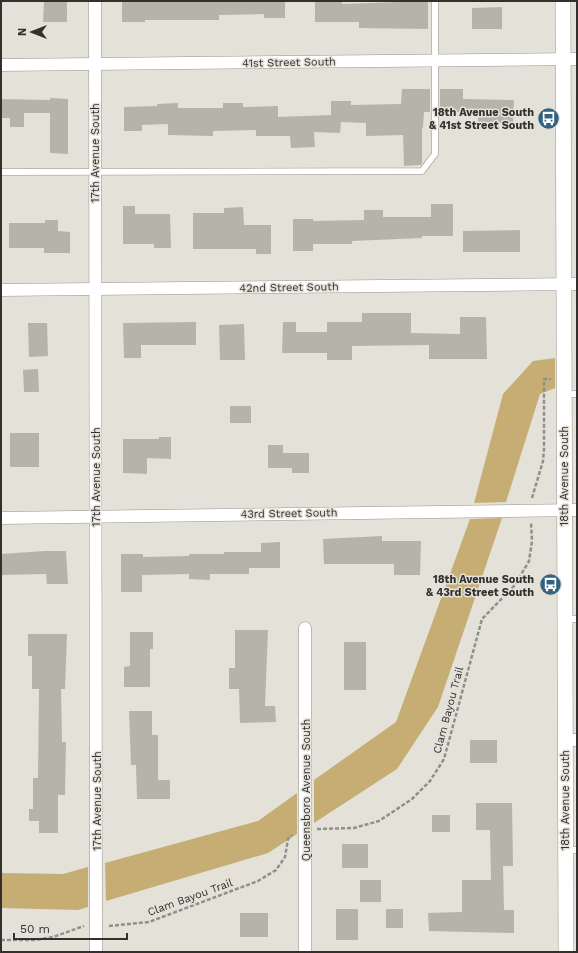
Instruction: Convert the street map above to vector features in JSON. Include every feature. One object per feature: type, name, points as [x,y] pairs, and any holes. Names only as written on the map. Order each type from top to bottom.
[{"type":"street","name":"17th Avenue South","points":[[95,1],[96,952]]},
{"type":"street","name":"18th Avenue South","points":[[563,1],[570,59],[570,284],[568,389],[571,619],[571,850],[566,952]]},
{"type":"street","name":"41st Street South","points":[[1,65],[570,59]]},
{"type":"street","name":"42nd Street South","points":[[1,290],[570,284]]},
{"type":"street","name":"43rd Street South","points":[[1,518],[570,510]]},
{"type":"street","name":"Queensboro Avenue South","points":[[305,628],[305,952]]},
{"type":"lane","points":[[1,172],[95,170],[422,171],[435,154],[435,1]]},
{"type":"path","name":"Clam Bayou Trail","points":[[1,940],[35,940],[53,937],[85,926],[129,925],[149,922],[258,880],[276,870],[285,857],[288,839],[293,832],[354,828],[379,821],[412,799],[430,781],[444,759],[482,619],[515,585],[529,561],[532,541],[530,510],[533,490],[544,449],[544,379],[568,389]]},
{"type":"shaded area","points":[[555,358],[555,388],[540,394],[506,502],[474,503],[503,394],[533,361]]},
{"type":"shaded area","points":[[502,518],[438,707],[397,769],[314,823],[314,780],[396,722],[470,519]]},
{"type":"shaded area","points":[[297,793],[297,834],[268,853],[106,901],[105,863],[258,821]]},
{"type":"shaded area","points":[[88,867],[88,907],[78,910],[1,908],[1,873],[63,874]]},
{"type":"building","points":[[44,1],[67,1],[67,22],[43,22]]},
{"type":"building","points":[[122,1],[285,1],[285,18],[264,18],[264,14],[219,15],[219,20],[145,20],[145,22],[122,22]]},
{"type":"building","points":[[315,1],[342,1],[342,4],[428,1],[428,29],[359,28],[359,22],[315,22]]},
{"type":"building","points":[[502,7],[502,29],[472,29],[472,8]]},
{"type":"building","points":[[402,89],[430,89],[430,112],[424,112],[423,128],[422,127],[421,165],[404,166],[403,135],[366,136],[366,123],[341,122],[340,133],[314,132],[315,147],[291,148],[290,136],[256,136],[256,130],[213,131],[213,136],[168,135],[168,124],[142,125],[142,131],[124,131],[124,107],[157,106],[157,104],[178,103],[178,108],[223,108],[223,103],[243,103],[243,107],[278,106],[278,117],[331,115],[331,101],[351,101],[351,105],[401,104]]},
{"type":"building","points":[[440,89],[463,89],[463,99],[514,100],[513,123],[478,122],[478,112],[440,112]]},
{"type":"building","points":[[50,98],[68,99],[68,154],[50,153],[50,113],[24,113],[24,127],[10,127],[10,118],[1,118],[1,99],[50,100]]},
{"type":"building","points":[[431,204],[453,204],[453,236],[422,236],[422,238],[352,241],[352,244],[313,244],[313,251],[293,251],[293,219],[313,219],[313,221],[364,220],[364,210],[383,210],[383,217],[431,217]]},
{"type":"building","points":[[123,206],[135,206],[135,214],[170,214],[171,248],[154,248],[154,244],[123,244]]},
{"type":"building","points":[[243,207],[244,225],[271,225],[271,254],[256,254],[256,249],[193,249],[193,213],[224,213],[224,208]]},
{"type":"building","points":[[45,220],[58,220],[58,231],[70,232],[70,253],[44,253],[44,248],[9,248],[9,223],[45,223]]},
{"type":"building","points":[[520,230],[520,252],[463,252],[463,231]]},
{"type":"building","points":[[362,313],[411,313],[411,333],[460,334],[460,317],[486,317],[487,359],[429,359],[429,345],[352,346],[352,360],[327,360],[327,353],[282,353],[283,322],[296,322],[296,332],[327,332],[327,322],[362,322]]},
{"type":"building","points":[[196,322],[196,345],[141,345],[141,358],[124,358],[123,323]]},
{"type":"building","points":[[28,323],[47,323],[48,356],[29,357]]},
{"type":"building","points":[[244,324],[245,360],[220,360],[219,325]]},
{"type":"building","points":[[38,369],[39,392],[24,392],[23,370]]},
{"type":"building","points":[[230,406],[251,406],[251,423],[230,423]]},
{"type":"building","points":[[10,433],[39,433],[39,467],[10,467]]},
{"type":"building","points":[[159,437],[171,437],[171,459],[147,458],[147,474],[123,473],[123,439],[159,439]]},
{"type":"building","points":[[268,445],[283,445],[283,453],[309,453],[309,473],[292,473],[292,468],[268,468]]},
{"type":"building","points":[[382,536],[382,541],[421,541],[420,575],[394,575],[394,564],[324,564],[323,539]]},
{"type":"building","points":[[280,542],[280,568],[249,568],[249,574],[210,574],[210,580],[189,579],[189,574],[142,575],[142,592],[121,592],[121,554],[143,554],[143,557],[189,556],[189,554],[224,554],[224,552],[261,552],[261,543]]},
{"type":"building","points":[[66,551],[68,584],[47,584],[46,574],[1,575],[1,554]]},
{"type":"building","points":[[235,630],[268,630],[265,706],[275,706],[276,722],[240,723],[239,689],[229,689],[229,668],[235,668]]},
{"type":"building","points":[[130,632],[153,632],[153,649],[150,649],[150,687],[124,687],[124,667],[130,666]]},
{"type":"building","points":[[28,634],[67,634],[65,689],[61,689],[62,742],[66,742],[65,795],[58,795],[58,833],[39,833],[39,821],[29,821],[29,809],[33,809],[33,778],[38,778],[39,689],[32,689],[32,656],[28,656]]},
{"type":"building","points":[[344,642],[366,642],[366,690],[344,690]]},
{"type":"building","points":[[129,711],[152,711],[152,735],[158,735],[158,780],[170,780],[170,799],[137,799],[136,765],[131,765]]},
{"type":"building","points":[[470,740],[497,740],[497,763],[470,763]]},
{"type":"building","points":[[476,803],[512,803],[513,866],[503,866],[504,910],[514,910],[514,933],[429,931],[428,913],[462,912],[462,880],[491,880],[490,830],[476,830]]},
{"type":"building","points":[[432,815],[450,815],[450,832],[432,832]]},
{"type":"building","points":[[342,844],[368,844],[368,868],[342,868]]},
{"type":"building","points":[[360,880],[381,880],[381,902],[360,902]]},
{"type":"building","points":[[336,909],[358,909],[358,940],[336,940]]},
{"type":"building","points":[[386,909],[403,909],[403,928],[386,928]]},
{"type":"building","points":[[240,913],[268,913],[268,937],[240,937]]},
{"type":"place","name":"18th Avenue South & 41st Street South","points":[[549,118]]},
{"type":"place","name":"18th Avenue South & 43rd Street South","points":[[550,585]]}]
